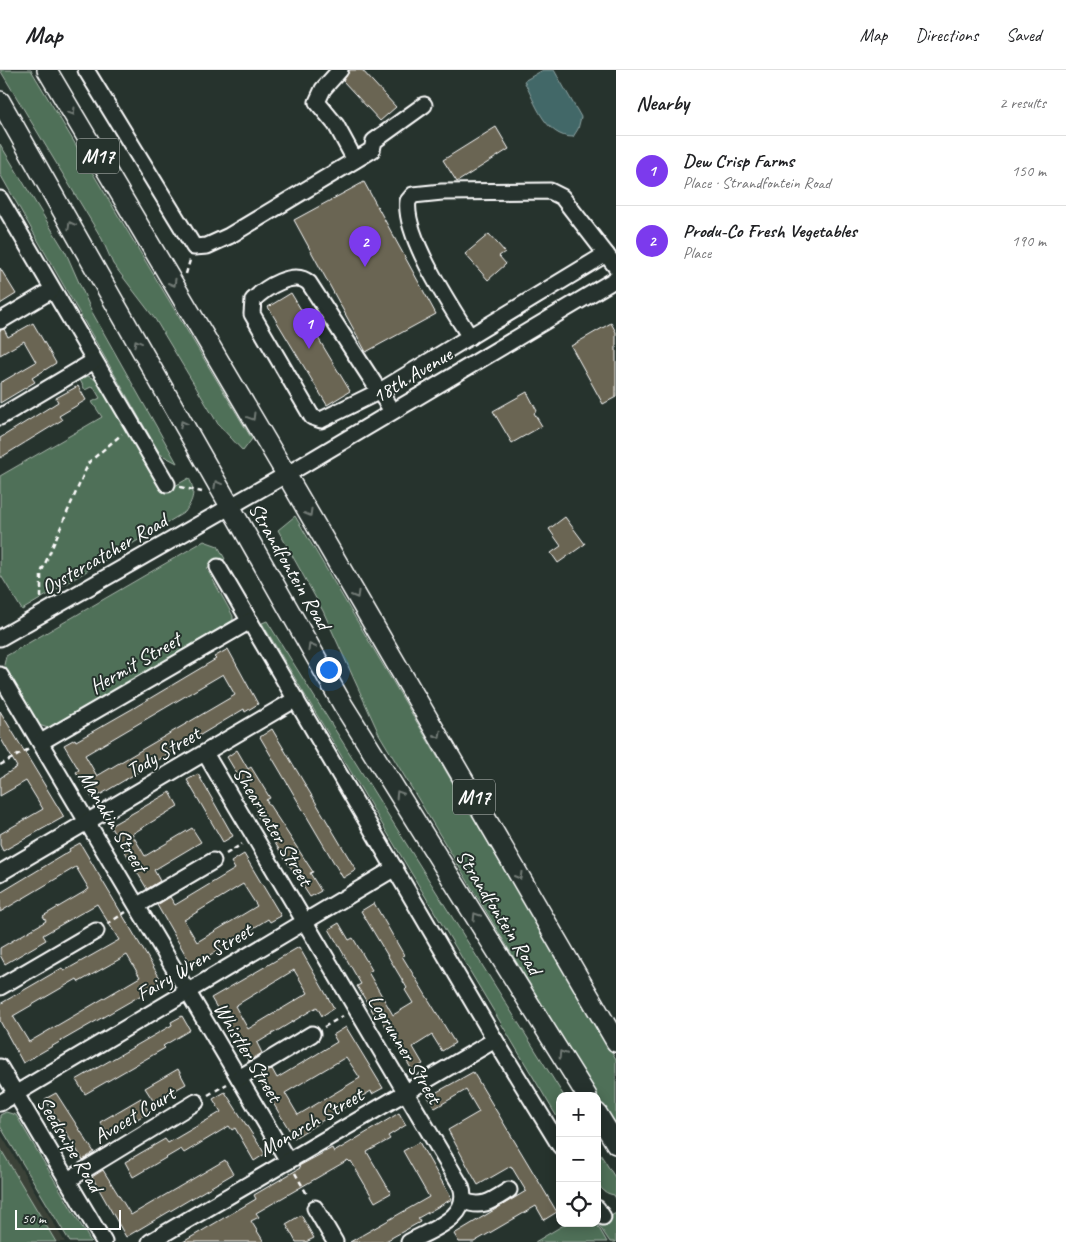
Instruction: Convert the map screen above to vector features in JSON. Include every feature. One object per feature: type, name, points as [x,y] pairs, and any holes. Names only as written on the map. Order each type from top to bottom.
[{"type":"main road","name":"Strandfontein Road","points":[[47,70],[286,474],[616,1042]]},
{"type":"main road","name":"Strandfontein Road","points":[[0,101],[343,705],[585,1092]]},
{"type":"main road","points":[[601,1119],[616,1144]]},
{"type":"street","points":[[86,70],[194,246],[207,246],[229,236],[372,150],[374,141],[424,105]]},
{"type":"street","points":[[340,70],[323,89],[317,102],[336,125],[355,160]]},
{"type":"street","points":[[470,337],[427,264],[408,217],[408,201],[413,196],[442,192],[550,190],[562,197],[616,267]]},
{"type":"street","points":[[0,199],[167,484]]},
{"type":"street","points":[[392,411],[380,392],[305,279],[291,278],[281,282],[253,300],[252,314],[312,417],[317,419],[328,418],[380,392],[606,254]]},
{"type":"street","name":"18th Avenue","points":[[229,506],[614,281]]},
{"type":"street","points":[[0,321],[52,290]]},
{"type":"street","points":[[0,417],[94,361]]},
{"type":"street","name":"Oystercatcher Road","points":[[0,638],[229,506]]},
{"type":"street","points":[[218,567],[495,1040],[556,1139]]},
{"type":"street","name":"Hermit Street","points":[[41,742],[250,621]]},
{"type":"street","name":"Manakin Street","points":[[0,675],[88,820],[187,991]]},
{"type":"street","name":"Tody Street","points":[[0,873],[296,698]]},
{"type":"street","name":"Shearwater Street","points":[[205,753],[305,921]]},
{"type":"street","points":[[138,905],[213,861]]},
{"type":"street","name":"Fairy Wren Street","points":[[0,1103],[395,868]]},
{"type":"street","name":"Logrunner Street","points":[[305,921],[461,1186],[464,1201]]},
{"type":"street","points":[[0,987],[96,931]]},
{"type":"street","name":"Whistler Street","points":[[187,991],[288,1161]]},
{"type":"street","points":[[239,1078],[312,1034]]},
{"type":"street","name":"Monarch Street","points":[[150,1242],[495,1040]]},
{"type":"street","name":"Seedsnipe Road","points":[[0,1068],[104,1242]]},
{"type":"street","name":"Avocet Court","points":[[68,1180],[196,1102]]},
{"type":"street","points":[[410,1242],[455,1216],[462,1208],[464,1201],[478,1206],[488,1203],[509,1190]]},
{"type":"street","points":[[315,1208],[335,1242]]},
{"type":"path","points":[[42,614],[41,573],[89,462],[132,426]]},
{"type":"path","points":[[167,484],[202,492]]},
{"type":"path","points":[[0,766],[41,742]]},
{"type":"path","points":[[213,861],[255,837]]},
{"type":"path","points":[[96,931],[138,905]]},
{"type":"path","points":[[312,1034],[356,1008]]},
{"type":"path","points":[[196,1102],[239,1078]]},
{"type":"path","points":[[288,1161],[315,1208]]},
{"type":"shaded area","points":[[0,1133],[65,1242],[0,1242]]},
{"type":"green space","points":[[0,70],[31,70],[252,439],[243,451],[218,424],[155,319],[113,264],[102,239]]},
{"type":"green space","points":[[0,144],[66,253],[92,312],[177,463],[160,454],[0,174]]},
{"type":"green space","points":[[88,376],[100,382],[164,492],[189,478],[193,492],[192,500],[185,512],[22,610],[0,574],[0,476],[102,417],[92,402],[100,398],[93,386],[85,390],[80,380]]},
{"type":"green space","points":[[295,516],[616,1059],[616,1127],[601,1102],[601,1092],[595,1092],[379,734],[323,611],[278,530]]},
{"type":"green space","points":[[204,541],[218,546],[225,559],[207,569],[233,616],[233,620],[51,729],[39,725],[4,665],[6,656]]},
{"type":"green space","points":[[267,621],[561,1092],[556,1092],[556,1115],[262,623]]},
{"type":"green space","points":[[6,1112],[16,1115],[91,1242],[70,1242],[0,1126],[0,1115]]},
{"type":"green space","points":[[0,1148],[56,1242],[0,1242]]},
{"type":"green space","points":[[601,1155],[616,1179],[616,1199],[614,1195],[602,1189]]},
{"type":"green space","points":[[616,1213],[616,1242],[610,1242],[600,1227],[601,1222]]},
{"type":"green space","points":[[560,1227],[598,1227],[607,1242],[535,1242]]},
{"type":"water","points":[[543,70],[554,70],[581,117],[578,129],[573,137],[563,135],[548,125],[537,108],[524,81]]},
{"type":"building","points":[[350,70],[362,70],[396,107],[380,121],[343,81]]},
{"type":"building","points":[[496,127],[509,149],[457,182],[443,160]]},
{"type":"building","points":[[364,182],[436,314],[366,352],[294,220]]},
{"type":"building","points":[[489,234],[505,252],[499,256],[506,264],[488,280],[465,254]]},
{"type":"building","points":[[0,268],[16,294],[0,304]]},
{"type":"building","points":[[291,293],[350,391],[327,405],[268,307]]},
{"type":"building","points":[[33,323],[56,363],[32,378],[35,382],[0,403],[0,383],[36,362],[24,341],[0,355],[0,330],[4,329],[8,337]]},
{"type":"building","points":[[611,323],[616,332],[616,397],[603,404],[571,346]]},
{"type":"building","points":[[78,386],[86,400],[59,416],[62,420],[0,458],[0,438],[58,402],[56,398]]},
{"type":"building","points":[[527,392],[537,411],[534,413],[542,426],[512,443],[493,411]]},
{"type":"building","points":[[565,517],[585,544],[558,563],[551,553],[561,546],[549,529]]},
{"type":"building","points":[[228,649],[258,704],[245,712],[244,709],[93,799],[76,772],[79,770],[64,745],[75,739],[76,741],[132,709],[216,659],[214,657]],"holes":[[[223,674],[235,695],[97,776],[85,755]]]},
{"type":"building","points":[[0,711],[64,817],[3,851],[0,845],[0,834],[43,809],[26,781],[0,796],[0,778],[17,767],[0,737]]},
{"type":"building","points":[[272,729],[356,870],[343,878],[260,737]]},
{"type":"building","points":[[237,750],[248,769],[251,767],[270,798],[266,800],[313,872],[310,873],[321,891],[310,897],[256,814],[260,812],[227,757]]},
{"type":"building","points":[[198,774],[233,836],[223,842],[187,780]]},
{"type":"building","points":[[170,792],[178,806],[132,834],[145,856],[192,828],[201,842],[154,870],[160,881],[147,889],[110,826]]},
{"type":"building","points":[[80,843],[164,985],[154,991],[152,989],[23,1063],[0,1021],[0,1004],[62,968],[64,971],[119,940],[97,904],[43,935],[46,940],[5,964],[0,955],[0,948],[46,921],[43,916],[89,889],[76,867],[0,912],[0,893],[70,851],[69,849]],"holes":[[[127,955],[140,977],[29,1042],[13,1016],[77,979],[79,982]]]},
{"type":"building","points":[[244,854],[281,916],[270,922],[268,919],[192,966],[157,905],[170,897],[175,905],[235,869],[231,862]],"holes":[[[243,884],[257,906],[197,942],[184,920]]]},
{"type":"building","points":[[374,903],[404,955],[402,956],[455,1043],[442,1051],[432,1035],[413,1047],[423,1064],[412,1070],[379,1015],[376,1017],[357,986],[361,984],[329,929],[339,923],[349,940],[353,938],[372,970],[368,972],[393,1015],[413,1003],[405,990],[407,988],[361,911]]},
{"type":"building","points":[[299,947],[334,1008],[322,1016],[317,1007],[257,1043],[262,1053],[249,1061],[211,998]],"holes":[[[294,970],[308,993],[248,1029],[235,1006]]]},
{"type":"building","points":[[182,1016],[190,1030],[163,1046],[165,1048],[85,1094],[76,1080],[172,1025],[171,1022]]},
{"type":"building","points":[[346,1027],[383,1088],[372,1094],[371,1091],[294,1138],[258,1078],[272,1069],[277,1078],[337,1042],[333,1035]],"holes":[[[346,1057],[360,1078],[298,1115],[285,1093]]]},
{"type":"building","points":[[178,1069],[186,1084],[154,1102],[145,1088]]},
{"type":"building","points":[[473,1072],[556,1213],[544,1220],[536,1206],[474,1242],[459,1242],[454,1234],[526,1191],[511,1166],[478,1185],[448,1130],[479,1112],[466,1090],[435,1108],[428,1097]]},
{"type":"building","points":[[225,1092],[265,1154],[254,1161],[235,1128],[232,1130],[229,1126],[184,1153],[181,1149],[133,1177],[125,1162],[165,1139],[168,1143],[221,1112],[213,1099]]},
{"type":"building","points":[[56,1093],[94,1152],[83,1160],[45,1099]]},
{"type":"building","points":[[141,1098],[149,1112],[109,1136],[100,1122]]},
{"type":"building","points":[[399,1113],[406,1125],[388,1136],[390,1139],[367,1152],[391,1193],[375,1202],[351,1161],[348,1160],[256,1213],[259,1217],[251,1221],[264,1242],[183,1242],[256,1199],[254,1195],[300,1168],[299,1166],[332,1148],[334,1152]]},
{"type":"building","points":[[419,1142],[452,1199],[418,1218],[420,1222],[384,1242],[350,1242],[429,1197],[403,1151]]},
{"type":"building","points":[[225,1160],[233,1174],[126,1237],[92,1177],[103,1170],[131,1215]]},
{"type":"building","points":[[301,1215],[314,1238],[306,1242],[296,1242],[286,1224]]},
{"type":"place","name":"Produ-Co Fresh Vegetables","points":[[365,267]]},
{"type":"place","name":"Dew Crisp Farms","points":[[309,349]]}]
